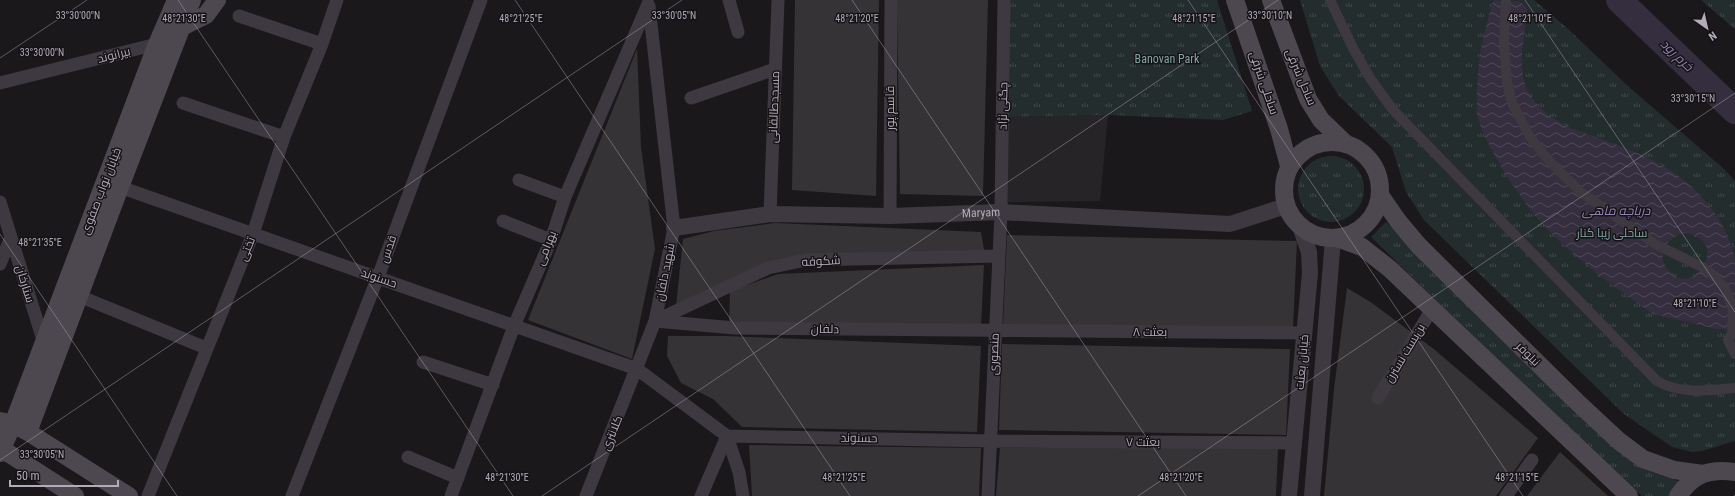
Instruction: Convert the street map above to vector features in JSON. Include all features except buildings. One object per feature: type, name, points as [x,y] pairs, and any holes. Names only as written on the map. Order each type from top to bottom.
[{"type":"main road","name":"خیابان نواب صفوی","points":[[14,426],[157,44],[176,0]]},
{"type":"main road","name":"خیابان نواب صفوی","points":[[1,449],[79,296],[180,28],[192,0]]},
{"type":"main road","points":[[180,28],[206,15],[218,0]]},
{"type":"main road","name":"ساحلی شرقی","points":[[1236,0],[1280,129],[1289,166]]},
{"type":"main road","name":"ساحل شرقی","points":[[1272,0],[1294,65],[1308,98],[1321,120],[1346,144]]},
{"type":"main road","points":[[1335,238],[1348,236],[1361,229],[1371,218],[1378,205],[1380,195],[1378,175],[1371,161],[1360,150],[1346,144],[1330,142],[1314,145],[1300,153],[1289,166],[1284,179],[1283,193],[1286,206],[1292,218],[1302,228],[1311,234],[1335,238],[1362,247],[1390,269],[1629,496]]},
{"type":"main road","name":"نیلوفر","points":[[1380,195],[1398,221],[1419,246],[1576,401],[1619,441],[1643,459],[1674,470],[1703,474]]},
{"type":"main road","points":[[14,426],[129,496]]},
{"type":"main road","points":[[1,449],[75,496]]},
{"type":"main road","points":[[1678,496],[1689,482],[1703,474],[1731,469]]},
{"type":"street","name":"تختی","points":[[148,496],[206,348],[253,234],[284,137],[322,44],[338,0]]},
{"type":"street","name":"قدس","points":[[292,496],[378,277],[481,0]]},
{"type":"street","points":[[729,0],[738,32]]},
{"type":"street","name":"مسجدطالقانی","points":[[770,214],[778,0]]},
{"type":"street","name":"قاسم پور","points":[[890,216],[891,0]]},
{"type":"street","name":"چگنی نژاد","points":[[1001,212],[1004,0]]},
{"type":"street","points":[[1330,0],[1353,48],[1370,78],[1393,110],[1657,381],[1667,386],[1683,390],[1702,391],[1735,388]]},
{"type":"street","points":[[1506,0],[1504,42],[1507,82],[1512,103],[1530,137],[1549,161],[1582,193],[1639,234],[1666,250],[1702,267],[1714,276],[1724,287],[1733,312],[1733,332],[1728,340],[1735,354]]},
{"type":"street","name":"بهرامی","points":[[451,496],[514,326],[550,240],[565,197],[648,2]]},
{"type":"street","name":"شهید دلفان","points":[[637,369],[655,321],[674,228],[648,2]]},
{"type":"street","points":[[240,16],[322,44]]},
{"type":"street","name":"بیرانوند","points":[[0,83],[157,44]]},
{"type":"street","points":[[691,98],[775,69]]},
{"type":"street","points":[[183,103],[284,137]]},
{"type":"street","points":[[519,180],[565,197]]},
{"type":"street","name":"حسنوند","points":[[120,186],[637,369]]},
{"type":"street","name":"ستارخان","points":[[0,202],[44,343]]},
{"type":"street","name":"Maryam","points":[[674,228],[770,214],[890,216],[1001,212],[1230,224],[1286,206]]},
{"type":"street","name":"منصوری","points":[[988,496],[1001,212]]},
{"type":"street","points":[[503,221],[550,240]]},
{"type":"street","name":"خیابان بعثت","points":[[1289,496],[1310,273],[1309,252],[1302,228]]},
{"type":"street","points":[[0,264],[11,237]]},
{"type":"street","name":"خیابان بعثت","points":[[1312,496],[1335,238]]},
{"type":"street","name":"شکوفه","points":[[655,321],[768,268],[806,260],[999,256]]},
{"type":"street","points":[[79,296],[206,348]]},
{"type":"street","name":"بن‌بست نسترن","points":[[1378,398],[1432,308]]},
{"type":"street","name":"دلفان","points":[[655,321],[735,328],[995,331]]},
{"type":"street","name":"بعثت ۸","points":[[995,331],[1304,333]]},
{"type":"street","points":[[424,362],[493,385]]},
{"type":"street","points":[[637,369],[727,436],[738,472],[743,496]]},
{"type":"street","name":"کلانتری","points":[[586,496],[637,369]]},
{"type":"street","points":[[701,496],[727,436]]},
{"type":"street","name":"حسنوند","points":[[727,436],[991,441]]},
{"type":"street","name":"بعثت ۷","points":[[991,441],[1294,443]]},
{"type":"street","points":[[408,457],[458,478]]},
{"type":"street","points":[[1506,496],[1532,460]]},
{"type":"shaded area","points":[[1108,115],[1100,201],[1008,202],[1005,117]]},
{"type":"green space","name":"Banovan Park","points":[[1009,0],[1217,0],[1252,111],[1223,120],[1108,115],[1005,117]]},
{"type":"green space","name":"ساحلی زیبا کنار","points":[[1300,0],[1534,0],[1567,28],[1629,87],[1724,169],[1735,181],[1735,441],[1702,451],[1692,452],[1672,447],[1624,414],[1424,220],[1406,192],[1392,147],[1339,96],[1320,66]]},
{"type":"green space","points":[[1701,0],[1735,0],[1735,29]]},
{"type":"green space","points":[[1325,156],[1337,156],[1344,158],[1355,165],[1362,176],[1364,189],[1362,202],[1355,213],[1344,220],[1337,222],[1325,222],[1318,220],[1307,213],[1300,202],[1298,195],[1298,183],[1300,176],[1307,165],[1318,158]]},
{"type":"green space","points":[[1386,222],[1620,453],[1652,472],[1684,483],[1674,496],[1642,496],[1618,477],[1371,237]]},
{"type":"water","name":"دریاچه ماهی","points":[[1495,0],[1502,1],[1504,3],[1516,2],[1522,3],[1526,7],[1527,17],[1522,55],[1522,73],[1527,90],[1538,106],[1554,119],[1563,124],[1650,159],[1665,167],[1689,184],[1710,206],[1726,233],[1732,247],[1735,261],[1735,325],[1730,329],[1717,329],[1653,314],[1597,274],[1557,239],[1534,215],[1509,180],[1495,156],[1484,135],[1477,116],[1477,87],[1480,52],[1492,3]],"holes":[[[1683,233],[1698,237],[1706,245],[1707,255],[1704,265],[1698,273],[1689,278],[1679,278],[1669,271],[1665,265],[1663,259],[1664,248],[1667,243],[1677,235]]]},
{"type":"waterway","name":"خرم رود","points":[[1619,0],[1735,111]]}]
